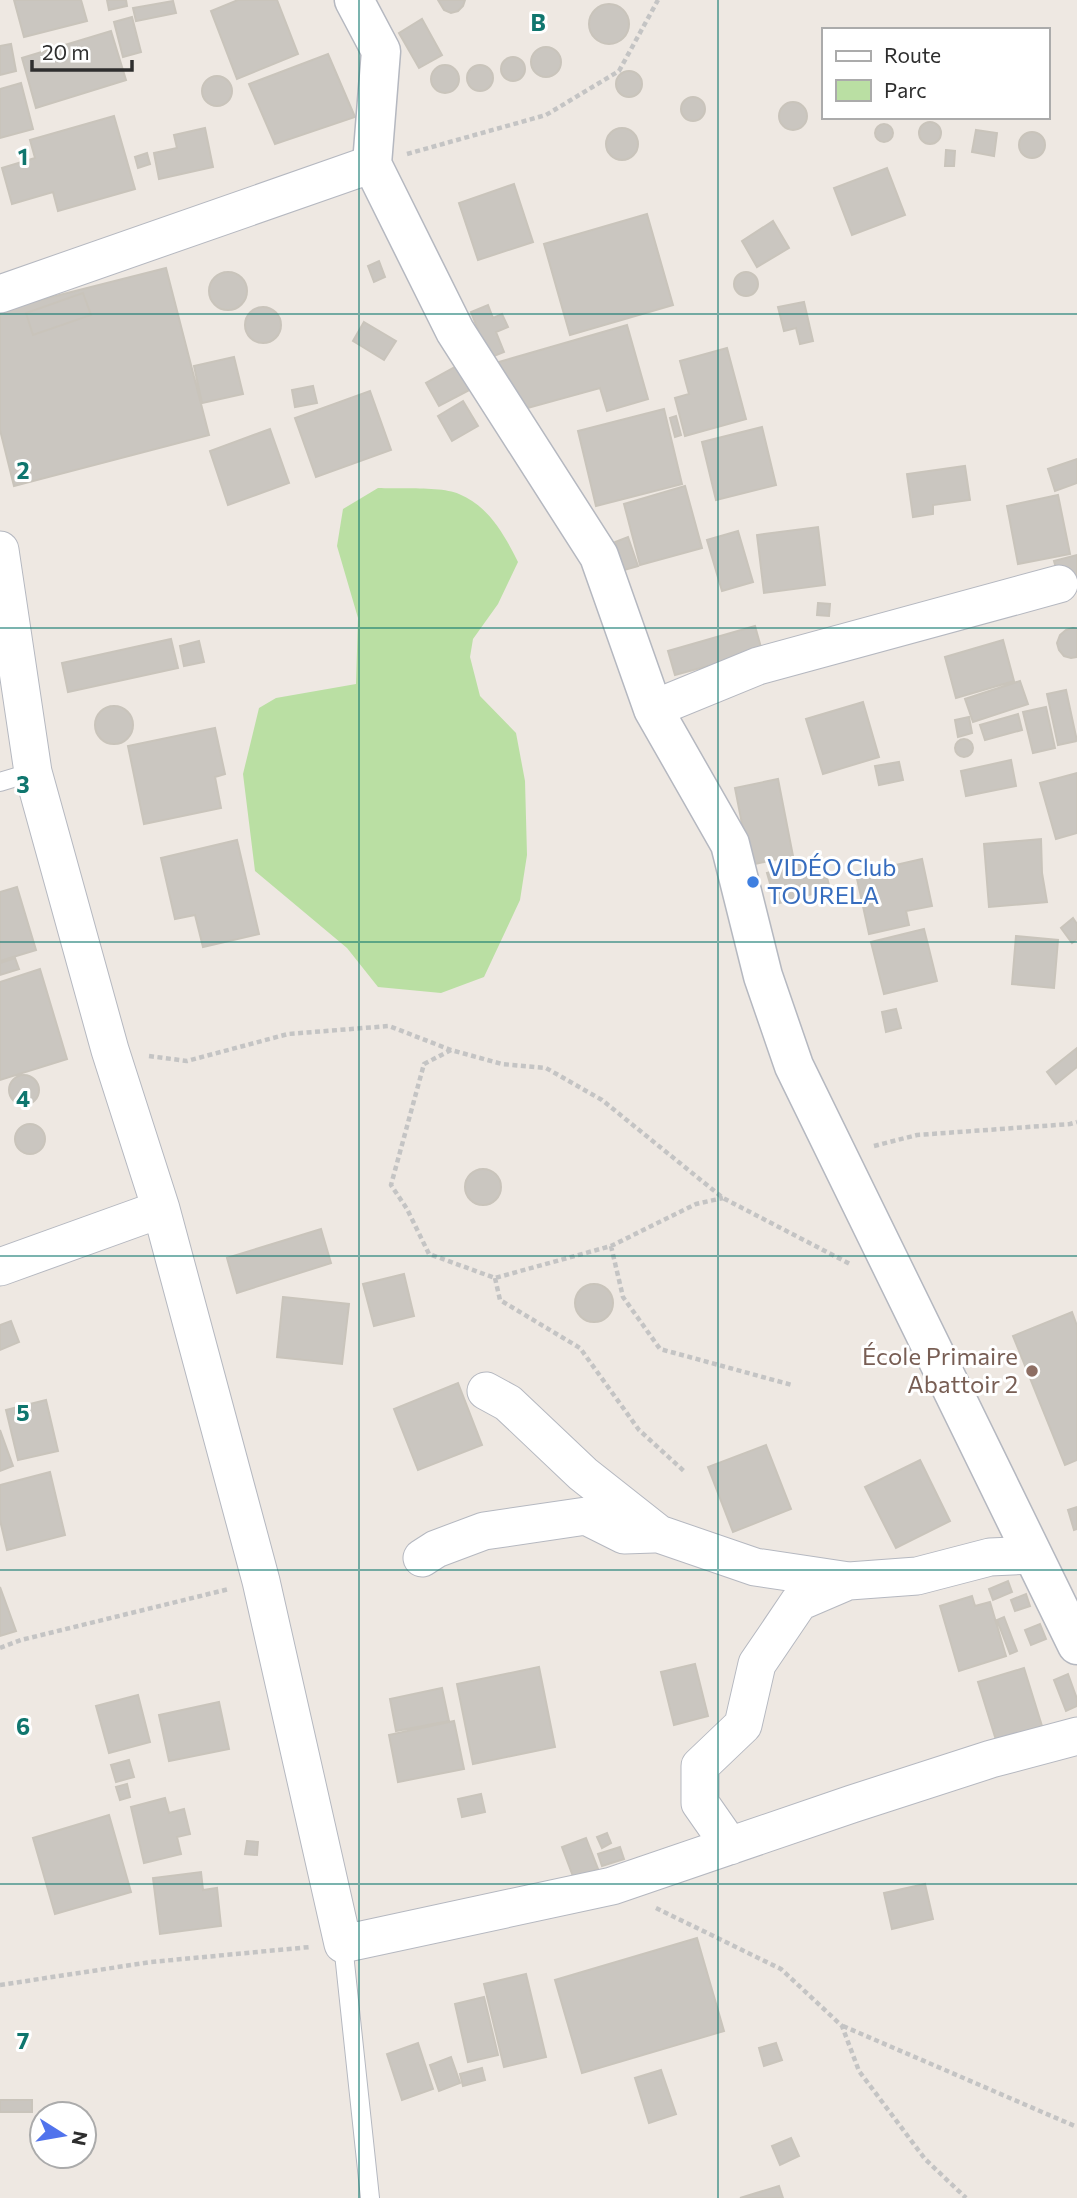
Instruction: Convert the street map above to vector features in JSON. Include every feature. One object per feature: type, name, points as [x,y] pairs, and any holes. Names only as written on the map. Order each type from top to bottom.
[{"type":"main road","points":[[354,0],[381,51],[372,163],[455,331],[599,556],[653,709],[730,844],[763,976],[794,1066],[1077,1645]]},
{"type":"street","points":[[0,294],[372,163]]},
{"type":"street","points":[[0,550],[17,777],[161,1209],[261,1581],[343,1944],[612,1886],[991,1759],[1077,1736]]},
{"type":"street","points":[[653,709],[758,666],[1059,584]]},
{"type":"street","points":[[0,1267],[161,1209]]},
{"type":"street","points":[[486,1391],[508,1403],[583,1474],[659,1534],[755,1567],[849,1581],[917,1576],[990,1557],[1033,1555]]},
{"type":"street","points":[[422,1558],[436,1549],[484,1531],[586,1516],[624,1535],[659,1534]]},
{"type":"street","points":[[730,1846],[700,1803],[700,1766],[743,1725],[757,1664],[799,1602],[849,1581]]},
{"type":"lane","points":[[343,1944],[370,2198]]},
{"type":"path","points":[[372,163],[546,115],[619,71],[657,0]]},
{"type":"path","points":[[110,1050],[187,1061],[288,1034],[389,1026],[451,1050],[502,1064],[546,1068],[602,1100],[723,1198],[858,1268]]},
{"type":"path","points":[[451,1050],[424,1064],[391,1185],[407,1209],[429,1254],[495,1278],[611,1247],[696,1204],[723,1198]]},
{"type":"path","points":[[837,1157],[917,1135],[1077,1122]]},
{"type":"path","points":[[611,1247],[622,1297],[660,1349],[792,1385]]},
{"type":"path","points":[[495,1278],[500,1300],[580,1348],[639,1430],[685,1472]]},
{"type":"path","points":[[0,1648],[21,1640],[261,1581]]},
{"type":"path","points":[[612,1886],[781,1969],[842,2026],[1077,2127]]},
{"type":"path","points":[[0,1985],[151,1962],[343,1944]]},
{"type":"path","points":[[842,2026],[859,2071],[925,2159],[965,2198]]},
{"type":"green space","points":[[378,488],[451,491],[470,499],[495,523],[518,562],[498,604],[473,639],[470,657],[480,696],[516,733],[525,781],[527,855],[520,900],[484,977],[441,993],[378,987],[347,948],[255,871],[243,774],[259,708],[276,698],[356,684],[358,618],[337,546],[343,509]]},
{"type":"building","points":[[14,0],[81,0],[87,21],[24,37]]},
{"type":"building","points":[[107,0],[126,0],[127,6],[109,10]]},
{"type":"building","points":[[238,0],[277,0],[298,54],[237,79],[211,11]]},
{"type":"building","points":[[438,0],[465,0],[458,11],[451,13],[444,10]]},
{"type":"building","points":[[173,1],[176,13],[136,21],[133,8]]},
{"type":"building","points":[[609,4],[623,10],[629,24],[623,38],[609,44],[595,38],[589,24],[595,10]]},
{"type":"building","points":[[132,17],[141,52],[123,57],[114,22]]},
{"type":"building","points":[[422,19],[442,55],[419,68],[399,33]]},
{"type":"building","points":[[111,31],[126,80],[36,108],[22,58]]},
{"type":"building","points":[[11,44],[16,71],[0,75],[0,46]]},
{"type":"building","points":[[546,47],[556,52],[561,62],[556,72],[546,77],[536,72],[531,62],[536,52]]},
{"type":"building","points":[[328,54],[355,117],[275,144],[249,84]]},
{"type":"building","points":[[513,57],[521,61],[525,69],[521,77],[513,81],[505,77],[501,69],[505,61]]},
{"type":"building","points":[[445,65],[455,69],[459,79],[455,89],[445,93],[435,89],[431,79],[435,69]]},
{"type":"building","points":[[480,65],[489,69],[493,78],[489,87],[480,91],[471,87],[467,78],[471,69]]},
{"type":"building","points":[[629,71],[638,75],[642,84],[638,93],[629,97],[620,93],[616,84],[620,75]]},
{"type":"building","points":[[217,76],[228,80],[232,91],[228,102],[217,106],[206,102],[202,91],[206,80]]},
{"type":"building","points":[[21,83],[33,129],[0,138],[0,89]]},
{"type":"building","points":[[693,97],[702,100],[705,109],[702,118],[693,121],[684,118],[681,109],[684,100]]},
{"type":"building","points":[[793,102],[803,106],[807,116],[803,126],[793,130],[783,126],[779,116],[783,106]]},
{"type":"building","points":[[114,116],[135,189],[58,211],[53,192],[12,204],[2,168],[35,158],[30,140]]},
{"type":"building","points":[[930,122],[938,125],[941,133],[938,141],[930,144],[922,141],[919,133],[922,125]]},
{"type":"building","points":[[884,124],[890,127],[893,133],[890,139],[884,142],[878,139],[875,133],[878,127]]},
{"type":"building","points":[[205,128],[213,167],[159,179],[154,153],[177,148],[174,135]]},
{"type":"building","points":[[622,128],[634,132],[638,144],[634,156],[622,160],[610,156],[606,144],[610,132]]},
{"type":"building","points":[[976,130],[997,133],[994,156],[972,152]]},
{"type":"building","points":[[1032,132],[1041,136],[1045,145],[1041,154],[1032,158],[1023,154],[1019,145],[1023,136]]},
{"type":"building","points":[[946,150],[955,151],[954,166],[945,166]]},
{"type":"building","points":[[147,153],[150,164],[138,168],[135,157]]},
{"type":"building","points":[[887,168],[905,215],[852,235],[834,188]]},
{"type":"building","points":[[514,184],[533,242],[478,260],[459,203]]},
{"type":"building","points":[[647,214],[673,305],[570,335],[544,244]]},
{"type":"building","points":[[773,221],[789,248],[757,267],[742,241]]},
{"type":"building","points":[[379,261],[385,277],[374,282],[368,266]]},
{"type":"building","points":[[166,268],[209,435],[14,486],[0,430],[0,310]]},
{"type":"building","points":[[228,272],[241,278],[247,291],[241,304],[228,310],[215,304],[209,291],[215,278]]},
{"type":"building","points":[[746,272],[757,279],[758,284],[751,295],[746,296],[735,289],[734,284],[741,273]]},
{"type":"building","points":[[83,293],[91,315],[33,335],[26,313]]},
{"type":"building","points":[[804,302],[813,341],[800,344],[796,328],[784,331],[778,307]]},
{"type":"building","points":[[488,305],[493,318],[502,314],[508,327],[496,332],[504,352],[489,358],[471,312]]},
{"type":"building","points":[[263,307],[275,313],[281,325],[275,337],[263,343],[251,337],[245,325],[251,313]]},
{"type":"building","points":[[364,322],[396,341],[384,360],[353,341]]},
{"type":"building","points":[[627,325],[648,399],[607,411],[600,388],[513,412],[499,362]]},
{"type":"building","points":[[727,348],[746,419],[685,436],[675,398],[689,394],[680,361]]},
{"type":"building","points":[[234,357],[243,394],[202,403],[194,366]]},
{"type":"building","points":[[462,363],[475,387],[439,406],[426,383]]},
{"type":"building","points":[[313,386],[317,403],[295,407],[292,390]]},
{"type":"building","points":[[370,391],[391,450],[316,477],[295,418]]},
{"type":"building","points":[[463,401],[478,426],[452,441],[438,416]]},
{"type":"building","points":[[664,409],[682,484],[596,506],[578,431]]},
{"type":"building","points":[[676,416],[681,435],[675,437],[670,418]]},
{"type":"building","points":[[762,427],[776,485],[716,500],[702,442]]},
{"type":"building","points":[[270,429],[289,483],[228,505],[210,451]]},
{"type":"building","points":[[1077,459],[1077,483],[1055,491],[1048,469]]},
{"type":"building","points":[[965,466],[970,500],[933,505],[933,514],[913,517],[907,474]]},
{"type":"building","points":[[685,486],[702,548],[640,565],[624,504]]},
{"type":"building","points":[[1058,495],[1070,554],[1018,564],[1007,506]]},
{"type":"building","points":[[818,527],[825,585],[764,593],[757,535]]},
{"type":"building","points":[[738,531],[753,582],[722,591],[707,540]]},
{"type":"building","points":[[628,537],[638,566],[624,570],[615,542]]},
{"type":"building","points":[[1077,555],[1077,578],[1060,582],[1054,561]]},
{"type":"building","points":[[818,603],[830,604],[829,616],[817,615]]},
{"type":"building","points":[[755,626],[762,651],[675,675],[668,651]]},
{"type":"building","points":[[1073,628],[1077,629],[1077,657],[1071,658],[1064,656],[1057,643],[1060,635]]},
{"type":"building","points":[[171,639],[178,668],[68,692],[62,663]]},
{"type":"building","points":[[1003,640],[1014,681],[956,698],[945,657]]},
{"type":"building","points":[[199,641],[204,662],[184,666],[180,646]]},
{"type":"building","points":[[1020,681],[1028,704],[973,722],[965,699]]},
{"type":"building","points":[[1066,690],[1077,741],[1058,745],[1047,694]]},
{"type":"building","points":[[863,702],[879,757],[823,774],[806,719]]},
{"type":"building","points":[[114,706],[127,712],[133,725],[127,738],[114,744],[101,738],[95,725],[101,712]]},
{"type":"building","points":[[1046,707],[1055,748],[1033,753],[1023,712]]},
{"type":"building","points":[[1018,714],[1022,730],[985,740],[980,725]]},
{"type":"building","points":[[969,717],[972,733],[958,737],[955,720]]},
{"type":"building","points":[[215,728],[225,774],[215,777],[221,808],[144,824],[128,746]]},
{"type":"building","points":[[964,739],[970,742],[973,748],[970,754],[964,757],[958,754],[955,748],[958,742]]},
{"type":"building","points":[[1011,760],[1016,786],[966,796],[961,771]]},
{"type":"building","points":[[899,762],[903,780],[879,785],[875,766]]},
{"type":"building","points":[[1077,773],[1077,833],[1056,839],[1040,783]]},
{"type":"building","points":[[778,779],[793,856],[750,865],[735,788]]},
{"type":"building","points":[[1041,839],[1042,873],[1047,902],[989,907],[984,844]]},
{"type":"building","points":[[237,840],[259,934],[203,947],[195,915],[175,919],[161,858]]},
{"type":"building","points":[[822,858],[830,889],[776,904],[767,873]]},
{"type":"building","points":[[922,859],[932,906],[906,911],[909,925],[869,934],[856,874]]},
{"type":"building","points":[[17,887],[36,950],[0,961],[0,892]]},
{"type":"building","points":[[1073,918],[1077,924],[1077,939],[1072,943],[1061,928]]},
{"type":"building","points":[[924,929],[937,981],[884,994],[871,942]]},
{"type":"building","points":[[1016,936],[1058,940],[1054,988],[1012,984]]},
{"type":"building","points":[[15,958],[19,969],[0,975],[0,963]]},
{"type":"building","points":[[40,969],[67,1059],[0,1080],[0,982]]},
{"type":"building","points":[[896,1009],[901,1028],[886,1032],[882,1012]]},
{"type":"building","points":[[1077,1048],[1077,1067],[1056,1084],[1047,1072]]},
{"type":"building","points":[[24,1075],[35,1079],[39,1090],[35,1101],[24,1105],[13,1101],[9,1090],[13,1079]]},
{"type":"building","points":[[30,1124],[41,1128],[45,1139],[41,1150],[30,1154],[19,1150],[15,1139],[19,1128]]},
{"type":"building","points":[[483,1169],[496,1174],[501,1187],[496,1200],[483,1205],[470,1200],[465,1187],[470,1174]]},
{"type":"building","points":[[321,1229],[331,1263],[237,1293],[227,1258]]},
{"type":"building","points":[[404,1274],[414,1316],[374,1326],[363,1284]]},
{"type":"building","points":[[594,1284],[607,1290],[613,1303],[607,1316],[594,1322],[581,1316],[575,1303],[581,1290]]},
{"type":"building","points":[[283,1297],[349,1304],[342,1364],[277,1357]]},
{"type":"building","points":[[1072,1312],[1077,1326],[1077,1460],[1065,1465],[1013,1336]]},
{"type":"building","points":[[11,1321],[19,1342],[0,1350],[0,1325]]},
{"type":"building","points":[[458,1383],[482,1445],[418,1470],[394,1409]]},
{"type":"building","points":[[46,1400],[58,1451],[18,1460],[6,1410]]},
{"type":"building","points":[[0,1430],[13,1466],[0,1471]]},
{"type":"building","points":[[766,1445],[791,1509],[733,1532],[708,1467]]},
{"type":"building","points":[[920,1460],[950,1521],[896,1548],[865,1487]]},
{"type":"building","points":[[50,1472],[65,1535],[7,1550],[0,1520],[0,1485]]},
{"type":"building","points":[[1077,1507],[1077,1529],[1074,1530],[1068,1510]]},
{"type":"building","points":[[1008,1581],[1012,1592],[993,1600],[989,1589]]},
{"type":"building","points":[[0,1587],[16,1631],[0,1636]]},
{"type":"building","points":[[1026,1594],[1030,1606],[1015,1611],[1011,1600]]},
{"type":"building","points":[[972,1596],[975,1606],[990,1602],[1006,1656],[959,1671],[940,1606]]},
{"type":"building","points":[[1004,1617],[1017,1651],[1010,1654],[997,1620]]},
{"type":"building","points":[[1040,1624],[1046,1639],[1031,1645],[1025,1630]]},
{"type":"building","points":[[695,1664],[708,1716],[674,1725],[661,1672]]},
{"type":"building","points":[[539,1667],[555,1747],[473,1764],[457,1684]]},
{"type":"building","points":[[1024,1668],[1042,1726],[996,1740],[978,1682]]},
{"type":"building","points":[[1068,1674],[1077,1706],[1066,1711],[1054,1680]]},
{"type":"building","points":[[442,1688],[449,1721],[396,1731],[390,1699]]},
{"type":"building","points":[[138,1695],[150,1742],[109,1753],[96,1706]]},
{"type":"building","points":[[219,1702],[229,1749],[169,1761],[159,1715]]},
{"type":"building","points":[[454,1721],[464,1769],[398,1782],[389,1735]]},
{"type":"building","points":[[129,1760],[134,1777],[116,1782],[111,1765]]},
{"type":"building","points":[[127,1784],[130,1797],[120,1800],[116,1787]]},
{"type":"building","points":[[481,1794],[485,1812],[462,1817],[458,1799]]},
{"type":"building","points":[[165,1798],[169,1813],[184,1809],[190,1834],[177,1837],[181,1854],[144,1863],[131,1807]]},
{"type":"building","points":[[109,1815],[131,1892],[55,1914],[33,1838]]},
{"type":"building","points":[[607,1833],[611,1843],[602,1848],[597,1837]]},
{"type":"building","points":[[586,1838],[598,1869],[574,1879],[562,1847]]},
{"type":"building","points":[[247,1841],[258,1842],[257,1855],[245,1854]]},
{"type":"building","points":[[620,1847],[624,1859],[602,1866],[598,1854]]},
{"type":"building","points":[[201,1872],[203,1890],[217,1888],[221,1926],[160,1934],[153,1878]]},
{"type":"building","points":[[925,1884],[933,1919],[892,1929],[884,1893]]},
{"type":"building","points":[[697,1938],[724,2031],[582,2073],[555,1980]]},
{"type":"building","points":[[526,1974],[546,2057],[504,2067],[484,1984]]},
{"type":"building","points":[[484,1997],[498,2055],[468,2062],[455,2004]]},
{"type":"building","points":[[418,2043],[433,2089],[402,2100],[387,2054]]},
{"type":"building","points":[[776,2043],[782,2060],[764,2066],[759,2048]]},
{"type":"building","points":[[451,2057],[460,2083],[439,2091],[430,2065]]},
{"type":"building","points":[[482,2068],[485,2080],[463,2086],[460,2074]]},
{"type":"building","points":[[661,2070],[676,2114],[649,2123],[635,2078]]},
{"type":"building","points":[[0,2100],[28,2100],[28,2112],[0,2112]]},
{"type":"building","points":[[791,2138],[799,2156],[780,2165],[772,2146]]},
{"type":"building","points":[[779,2186],[783,2198],[740,2198]]},
{"type":"place","name":"VIDÉO Club TOURELA","points":[[753,882]]},
{"type":"place","name":"École Primaire Abattoir 2","points":[[1032,1371]]}]
